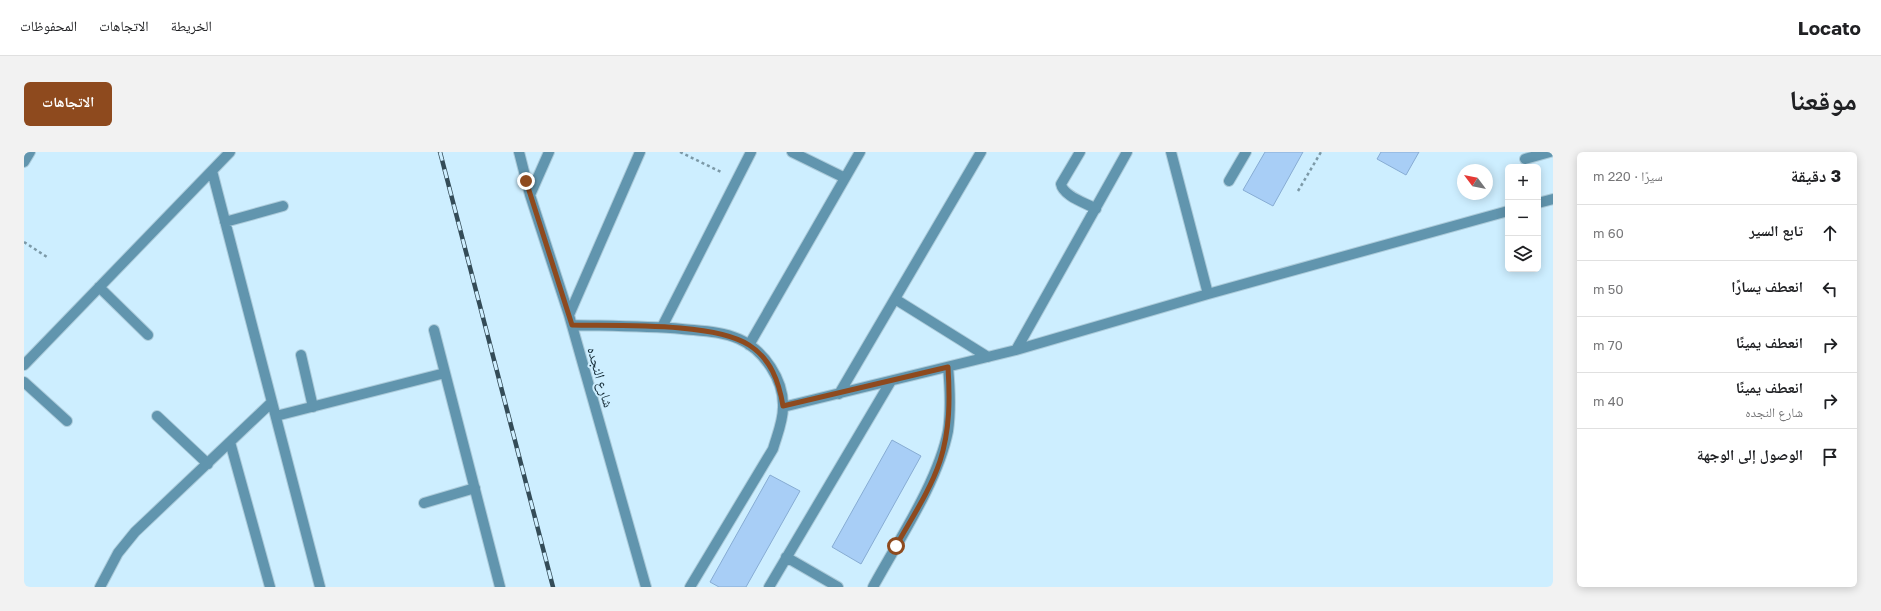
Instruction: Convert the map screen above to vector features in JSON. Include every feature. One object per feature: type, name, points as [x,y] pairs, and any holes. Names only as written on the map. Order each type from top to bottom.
[{"type":"street","points":[[24,162],[30,152]]},
{"type":"street","points":[[24,365],[230,152]]},
{"type":"street","name":"شارع النجده","points":[[519,152],[530,195],[570,320],[646,587]]},
{"type":"street","points":[[530,195],[549,152]]},
{"type":"street","points":[[640,152],[570,320],[715,332],[738,339],[749,345],[770,367],[779,384],[783,406],[781,425],[772,449],[690,587]]},
{"type":"street","points":[[662,328],[751,152]]},
{"type":"street","points":[[792,152],[845,178]]},
{"type":"street","points":[[749,345],[860,152]]},
{"type":"street","points":[[839,394],[981,152]]},
{"type":"street","points":[[1080,152],[1061,184],[1066,192],[1096,209]]},
{"type":"street","points":[[1016,350],[1128,152]]},
{"type":"street","points":[[1170,152],[1208,294]]},
{"type":"street","points":[[1229,181],[1246,152]]},
{"type":"street","points":[[1525,159],[1550,152]]},
{"type":"street","points":[[212,170],[320,587]]},
{"type":"street","points":[[1541,202],[1553,199]]},
{"type":"street","points":[[225,222],[283,206]]},
{"type":"street","points":[[783,406],[839,394],[1016,350],[1208,294],[1505,212]]},
{"type":"street","points":[[99,287],[148,335]]},
{"type":"street","points":[[895,299],[988,357]]},
{"type":"street","points":[[434,330],[500,587]]},
{"type":"street","points":[[301,355],[313,407]]},
{"type":"street","points":[[873,587],[926,492],[940,462],[948,424],[950,398],[948,367]]},
{"type":"street","points":[[276,416],[445,373]]},
{"type":"street","points":[[769,587],[891,381]]},
{"type":"street","points":[[24,382],[67,422]]},
{"type":"street","points":[[100,587],[126,542],[272,402]]},
{"type":"street","points":[[157,416],[208,464]]},
{"type":"street","points":[[230,442],[270,587]]},
{"type":"street","points":[[424,503],[475,488]]},
{"type":"street","points":[[786,558],[838,587]]},
{"type":"path","points":[[680,152],[737,180]]},
{"type":"path","points":[[1298,191],[1321,152]]},
{"type":"path","points":[[24,242],[47,257]]},
{"type":"building","points":[[1265,152],[1303,152],[1273,206],[1243,190]]},
{"type":"building","points":[[1381,152],[1419,152],[1406,175],[1377,159]]},
{"type":"building","points":[[892,440],[921,456],[861,564],[832,547]]},
{"type":"building","points":[[770,475],[800,491],[746,587],[719,587],[710,582]]},
{"type":"railway","points":[[440,152],[553,587]]},
{"type":"route","points":[[526,181],[572,325],[662,328],[715,332],[738,339],[758,352],[770,367],[779,384],[783,406],[839,394],[948,367],[950,398],[948,430],[940,462],[926,492],[896,546]]}]
